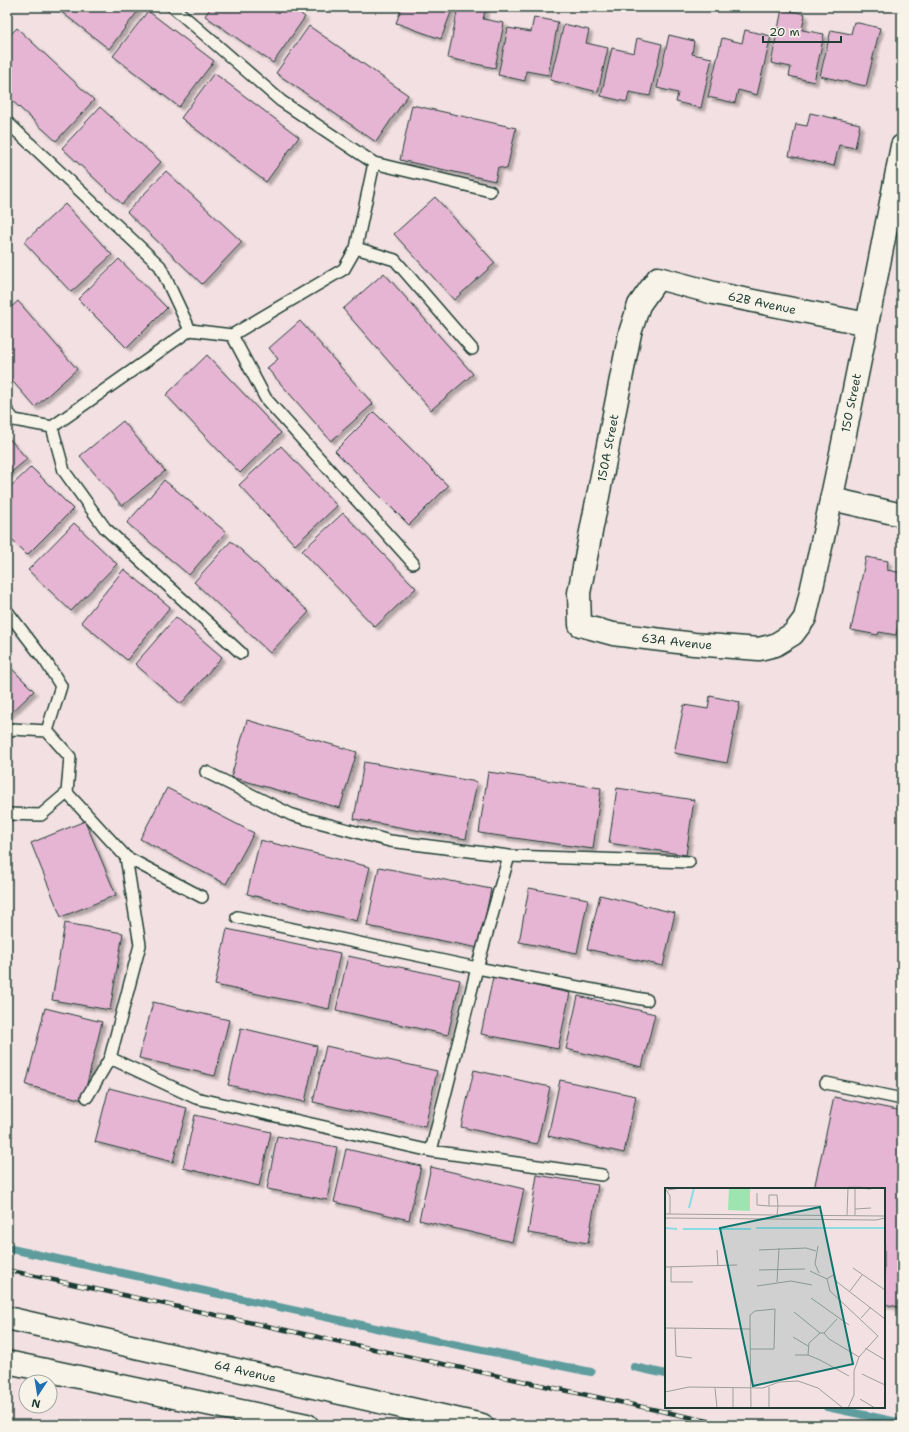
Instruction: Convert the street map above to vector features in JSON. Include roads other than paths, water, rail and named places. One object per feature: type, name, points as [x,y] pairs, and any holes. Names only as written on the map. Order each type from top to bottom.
[{"type":"street","name":"150 Street","points":[[775,645],[793,634],[804,618],[832,499],[902,146]]},
{"type":"street","name":"62B Avenue","points":[[658,278],[714,293],[867,324]]},
{"type":"street","name":"150A Street","points":[[580,625],[579,593],[630,333],[639,305],[658,278]]},
{"type":"street","points":[[832,499],[902,515]]},
{"type":"street","name":"63A Avenue","points":[[580,625],[613,634],[694,644],[759,649],[775,645]]},
{"type":"street","name":"64 Avenue","points":[[7,1318],[482,1425]]},
{"type":"street","points":[[7,1362],[307,1425]]},
{"type":"lane","points":[[173,7],[280,101],[374,163],[490,191]]},
{"type":"lane","points":[[7,122],[160,266],[190,330]]},
{"type":"lane","points":[[7,411],[14,420],[52,427],[190,330],[232,335],[344,269],[356,248],[374,163]]},
{"type":"lane","points":[[356,248],[395,260],[472,349]]},
{"type":"lane","points":[[232,335],[266,399],[414,563]]},
{"type":"lane","points":[[52,427],[64,471],[105,528],[241,653]]},
{"type":"lane","points":[[7,611],[46,662],[61,686],[47,731]]},
{"type":"lane","points":[[7,733],[12,729],[47,731],[70,757],[67,793],[41,815],[7,814]]},
{"type":"lane","points":[[206,772],[292,815],[390,841],[509,856],[690,862]]},
{"type":"lane","points":[[67,793],[126,857],[202,897]]},
{"type":"lane","points":[[431,1151],[477,968],[509,856]]},
{"type":"lane","points":[[87,1097],[110,1058],[140,945],[126,857]]},
{"type":"lane","points":[[238,917],[477,968],[647,1000]]},
{"type":"lane","points":[[110,1058],[196,1098],[431,1151],[602,1175]]},
{"type":"lane","points":[[826,1083],[902,1099]]},
{"type":"waterway","points":[[7,1248],[394,1332],[591,1372]]},
{"type":"waterway","points":[[634,1367],[665,1374]]},
{"type":"waterway","points":[[832,1408],[902,1423]]},
{"type":"railway","points":[[7,1270],[726,1425]]}]
